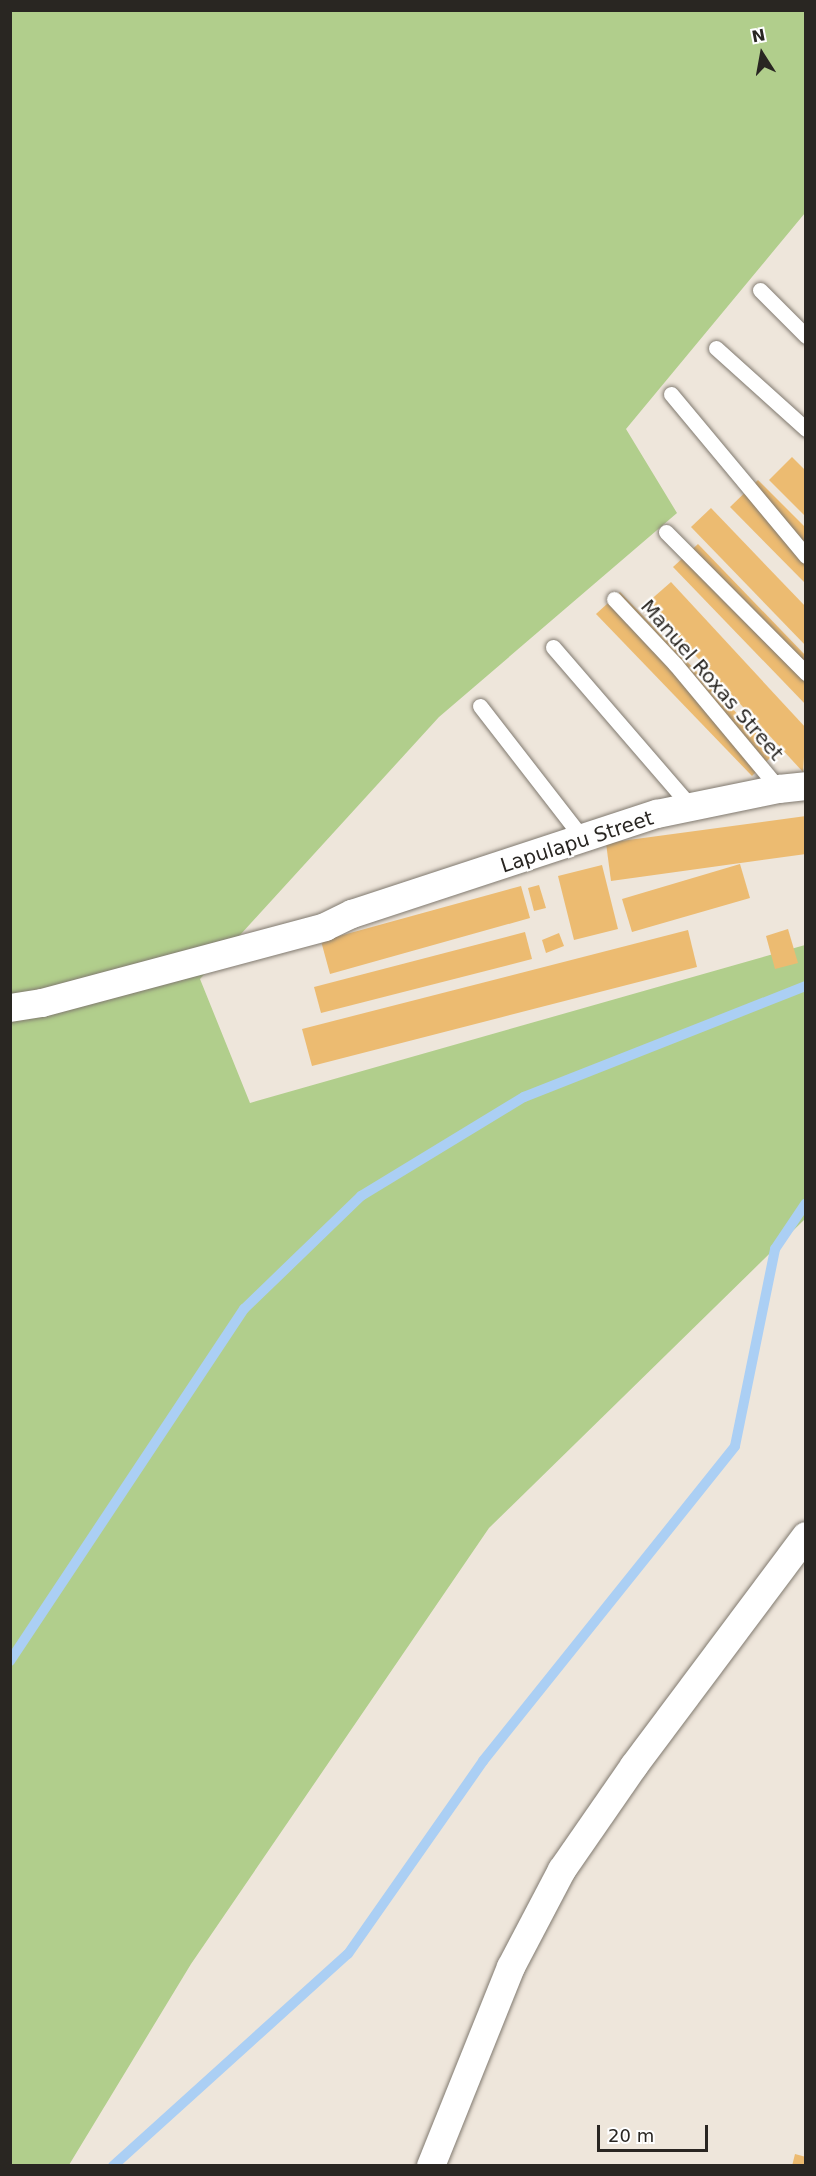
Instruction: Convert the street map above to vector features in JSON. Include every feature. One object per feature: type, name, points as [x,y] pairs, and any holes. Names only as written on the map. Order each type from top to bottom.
[{"type":"street","name":"Lapulapu Street","points":[[10,1008],[42,1003],[325,927],[352,914],[584,840],[657,814],[792,787]]},
{"type":"street","points":[[431,2166],[511,1967],[562,1870],[634,1766],[806,1536]]},
{"type":"lane","points":[[760,290],[806,336]]},
{"type":"lane","points":[[716,348],[806,429]]},
{"type":"lane","points":[[671,394],[806,556]]},
{"type":"lane","points":[[666,532],[806,673]]},
{"type":"lane","name":"Manuel Roxas Street","points":[[614,599],[792,787]]},
{"type":"lane","points":[[553,647],[691,807]]},
{"type":"lane","points":[[480,706],[584,840]]},
{"type":"green space","points":[[11,11],[805,11],[805,213],[626,429],[677,513],[439,717],[200,979],[250,1103],[805,945],[805,1219],[489,1528],[191,1964],[69,2165],[11,2166]]},
{"type":"building","points":[[792,457],[806,471],[806,517],[769,480]]},
{"type":"building","points":[[758,480],[806,528],[806,584],[730,507]]},
{"type":"building","points":[[711,508],[806,607],[806,646],[691,527]]},
{"type":"building","points":[[698,544],[806,656],[806,705],[673,567]]},
{"type":"building","points":[[671,582],[806,728],[803,772],[647,603]]},
{"type":"building","points":[[620,592],[775,753],[752,776],[596,614]]},
{"type":"building","points":[[806,816],[806,854],[611,881],[606,843]]},
{"type":"building","points":[[740,864],[750,898],[632,932],[622,899]]},
{"type":"building","points":[[602,865],[618,929],[574,940],[558,876]]},
{"type":"building","points":[[539,885],[546,908],[534,911],[528,888]]},
{"type":"building","points":[[521,886],[530,918],[330,974],[321,941]]},
{"type":"building","points":[[788,929],[798,963],[775,969],[766,936]]},
{"type":"building","points":[[688,930],[697,967],[312,1066],[302,1029]]},
{"type":"building","points":[[525,932],[532,959],[321,1013],[314,987]]},
{"type":"building","points":[[559,933],[564,946],[546,953],[542,940]]},
{"type":"building","points":[[795,2154],[806,2157],[806,2166],[792,2166]]},
{"type":"waterway","points":[[10,1661],[244,1309],[361,1196],[524,1097],[806,986]]},
{"type":"waterway","points":[[113,2166],[348,1954],[483,1761],[735,1446],[775,1249],[806,1203]]}]
